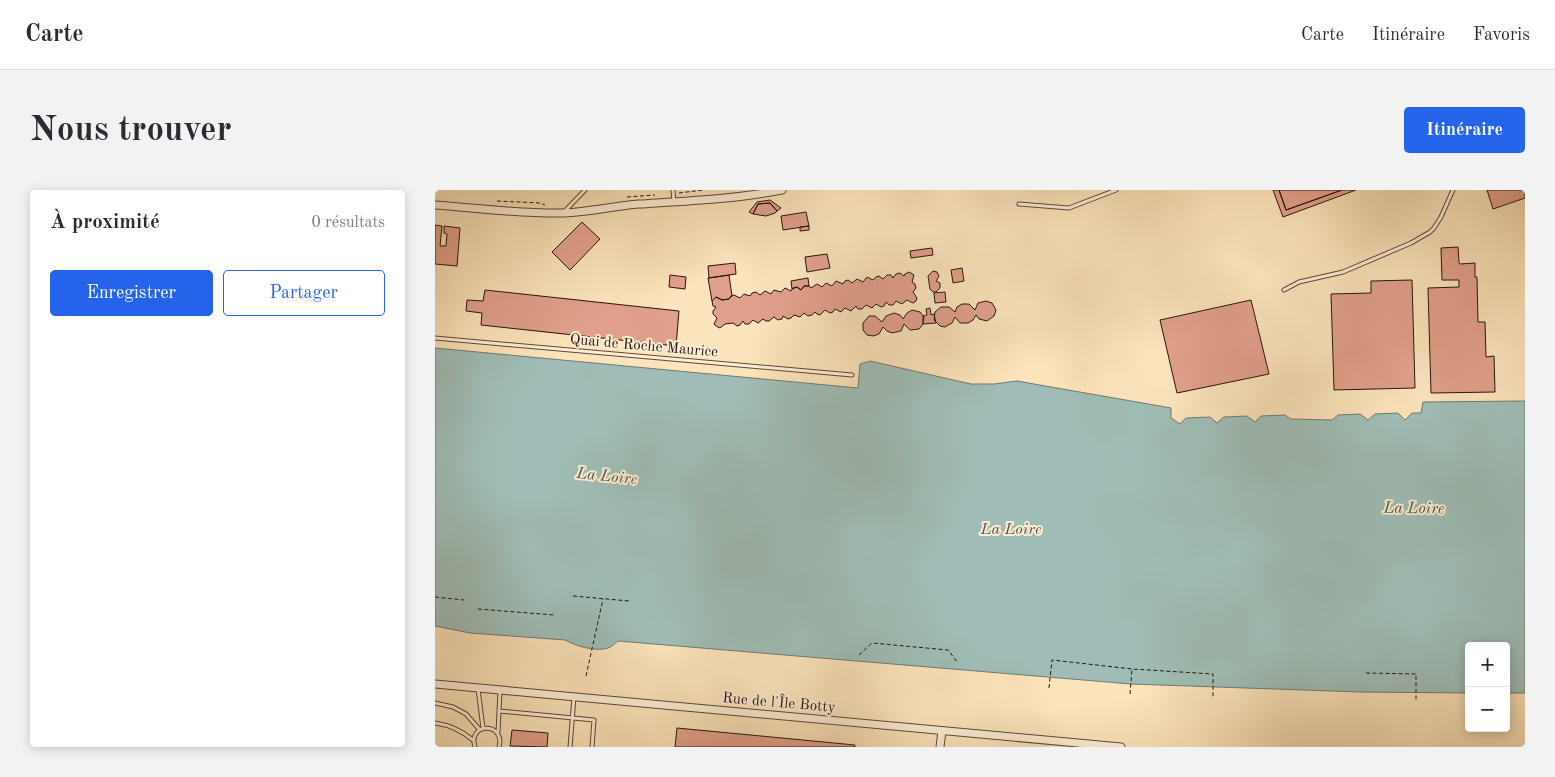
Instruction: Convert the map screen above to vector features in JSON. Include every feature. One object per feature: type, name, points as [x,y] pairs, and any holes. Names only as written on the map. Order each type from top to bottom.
[{"type":"street","points":[[435,205],[564,213],[636,204],[675,203],[755,195],[782,190]]},
{"type":"street","name":"Rue de l'Île Botty","points":[[435,684],[1121,747]]},
{"type":"street","points":[[940,747],[942,731]]},
{"type":"lane","points":[[564,213],[585,190]]},
{"type":"lane","points":[[673,190],[675,203]]},
{"type":"lane","points":[[1019,204],[1069,208],[1116,190]]},
{"type":"lane","points":[[1284,290],[1299,282],[1343,272],[1430,232],[1437,224],[1453,190]]},
{"type":"lane","name":"Quai de Roche Maurice","points":[[435,338],[852,375]]},
{"type":"lane","points":[[478,688],[482,729]]},
{"type":"lane","points":[[499,747],[501,742],[498,733],[500,690]]},
{"type":"lane","points":[[570,747],[574,697]]},
{"type":"lane","points":[[435,703],[453,707],[466,714],[482,729]]},
{"type":"lane","points":[[499,712],[594,720],[592,747]]},
{"type":"lane","points":[[435,723],[452,727],[465,733],[473,740],[475,747]]},
{"type":"lane","points":[[473,740],[474,736],[482,729],[491,728],[498,733]]},
{"type":"path","points":[[573,596],[629,602]]},
{"type":"path","points":[[435,597],[464,600]]},
{"type":"path","points":[[586,676],[603,599]]},
{"type":"path","points":[[479,609],[554,615]]},
{"type":"path","points":[[859,654],[872,643],[948,650],[958,663]]},
{"type":"path","points":[[1049,688],[1052,660],[1213,674],[1213,699]]},
{"type":"path","points":[[1130,694],[1132,668]]},
{"type":"path","points":[[1366,673],[1415,674],[1415,702]]},
{"type":"water","name":"La Loire","points":[[435,348],[858,388],[860,364],[870,361],[971,384],[1017,381],[1171,408],[1171,418],[1180,424],[1186,418],[1210,417],[1217,423],[1224,417],[1247,416],[1255,422],[1261,416],[1285,415],[1291,419],[1332,420],[1338,415],[1360,414],[1368,420],[1375,414],[1398,413],[1405,420],[1412,413],[1421,413],[1423,402],[1525,401],[1525,693],[1510,693],[1510,642],[1465,642],[1465,693],[1361,692],[1131,684],[618,641],[603,649],[592,649],[565,640],[470,633],[435,626]]},
{"type":"building","points":[[1273,190],[1279,190],[1286,210],[1342,190],[1356,190],[1283,217]]},
{"type":"building","points":[[1279,190],[1342,190],[1286,210]]},
{"type":"building","points":[[1487,190],[1525,190],[1525,198],[1493,209]]},
{"type":"building","points":[[770,200],[781,208],[777,211],[770,203],[758,204],[753,214],[749,212],[757,202]]},
{"type":"building","points":[[770,203],[777,211],[775,213],[766,216],[753,214],[758,204]]},
{"type":"building","points":[[806,212],[809,226],[783,230],[781,216]]},
{"type":"building","points":[[582,222],[600,239],[570,270],[552,252]]},
{"type":"building","points":[[435,225],[442,226],[440,246],[446,246],[447,234],[444,233],[444,226],[460,228],[457,266],[435,264]]},
{"type":"building","points":[[809,226],[809,230],[800,231],[800,227]]},
{"type":"building","points":[[1458,247],[1460,264],[1475,263],[1478,322],[1485,322],[1486,357],[1494,356],[1495,392],[1431,393],[1428,288],[1459,287],[1459,280],[1442,280],[1441,248]]},
{"type":"building","points":[[932,248],[933,255],[911,258],[910,251]]},
{"type":"building","points":[[827,254],[830,268],[807,272],[805,257]]},
{"type":"building","points":[[735,263],[736,274],[709,278],[708,266]]},
{"type":"building","points":[[962,268],[964,281],[953,283],[951,270]]},
{"type":"building","points":[[933,271],[937,272],[939,276],[936,281],[940,283],[940,288],[936,292],[930,289],[928,276]]},
{"type":"building","points":[[909,272],[914,275],[912,282],[916,288],[913,292],[917,298],[913,303],[907,300],[902,304],[896,301],[893,305],[889,305],[886,302],[881,307],[876,304],[872,308],[866,305],[862,309],[858,309],[856,306],[851,311],[845,308],[841,312],[835,309],[830,313],[825,310],[820,315],[815,312],[808,316],[804,313],[800,317],[794,315],[788,319],[783,316],[782,319],[778,320],[774,317],[769,321],[763,319],[758,323],[753,320],[749,324],[745,324],[743,321],[737,326],[733,323],[725,324],[720,328],[714,324],[717,318],[713,314],[716,307],[713,306],[712,301],[716,297],[722,300],[729,299],[734,295],[740,298],[744,294],[750,296],[756,292],[760,295],[765,291],[771,294],[774,290],[781,292],[785,288],[791,291],[797,287],[801,290],[804,286],[811,288],[817,284],[822,287],[826,283],[832,286],[836,281],[843,284],[845,281],[848,280],[852,283],[857,279],[863,282],[867,277],[873,280],[879,276],[883,279],[887,275],[891,275],[893,278],[896,274],[900,273],[904,276]]},
{"type":"building","points":[[670,275],[686,277],[685,289],[669,287]]},
{"type":"building","points":[[729,275],[732,296],[729,299],[722,300],[716,297],[712,301],[708,278]]},
{"type":"building","points":[[808,278],[809,286],[804,286],[801,290],[797,287],[792,289],[791,281]]},
{"type":"building","points":[[1412,280],[1415,388],[1334,390],[1331,294],[1371,293],[1371,281]]},
{"type":"building","points":[[485,290],[679,311],[676,346],[481,325],[482,313],[466,311],[467,300],[483,301]]},
{"type":"building","points":[[945,292],[946,302],[935,303],[934,293]]},
{"type":"building","points":[[1251,300],[1269,374],[1177,393],[1160,320]]},
{"type":"building","points":[[986,301],[992,303],[996,310],[994,316],[987,321],[979,319],[976,315],[968,323],[960,323],[955,317],[952,323],[945,327],[940,326],[934,320],[935,312],[941,307],[949,307],[955,312],[957,307],[962,304],[969,304],[975,310],[978,303]]},
{"type":"building","points":[[930,308],[931,315],[934,314],[936,323],[923,324],[923,316],[927,315],[926,309]]},
{"type":"building","points":[[912,310],[920,312],[924,317],[923,324],[919,329],[910,330],[904,324],[901,331],[892,333],[883,327],[879,334],[873,336],[867,335],[863,330],[863,323],[869,316],[875,316],[882,322],[886,316],[894,313],[900,315],[903,319]]},
{"type":"building","points":[[677,728],[855,745],[855,747],[675,747]]},
{"type":"building","points":[[512,730],[548,733],[547,747],[510,746]]}]
